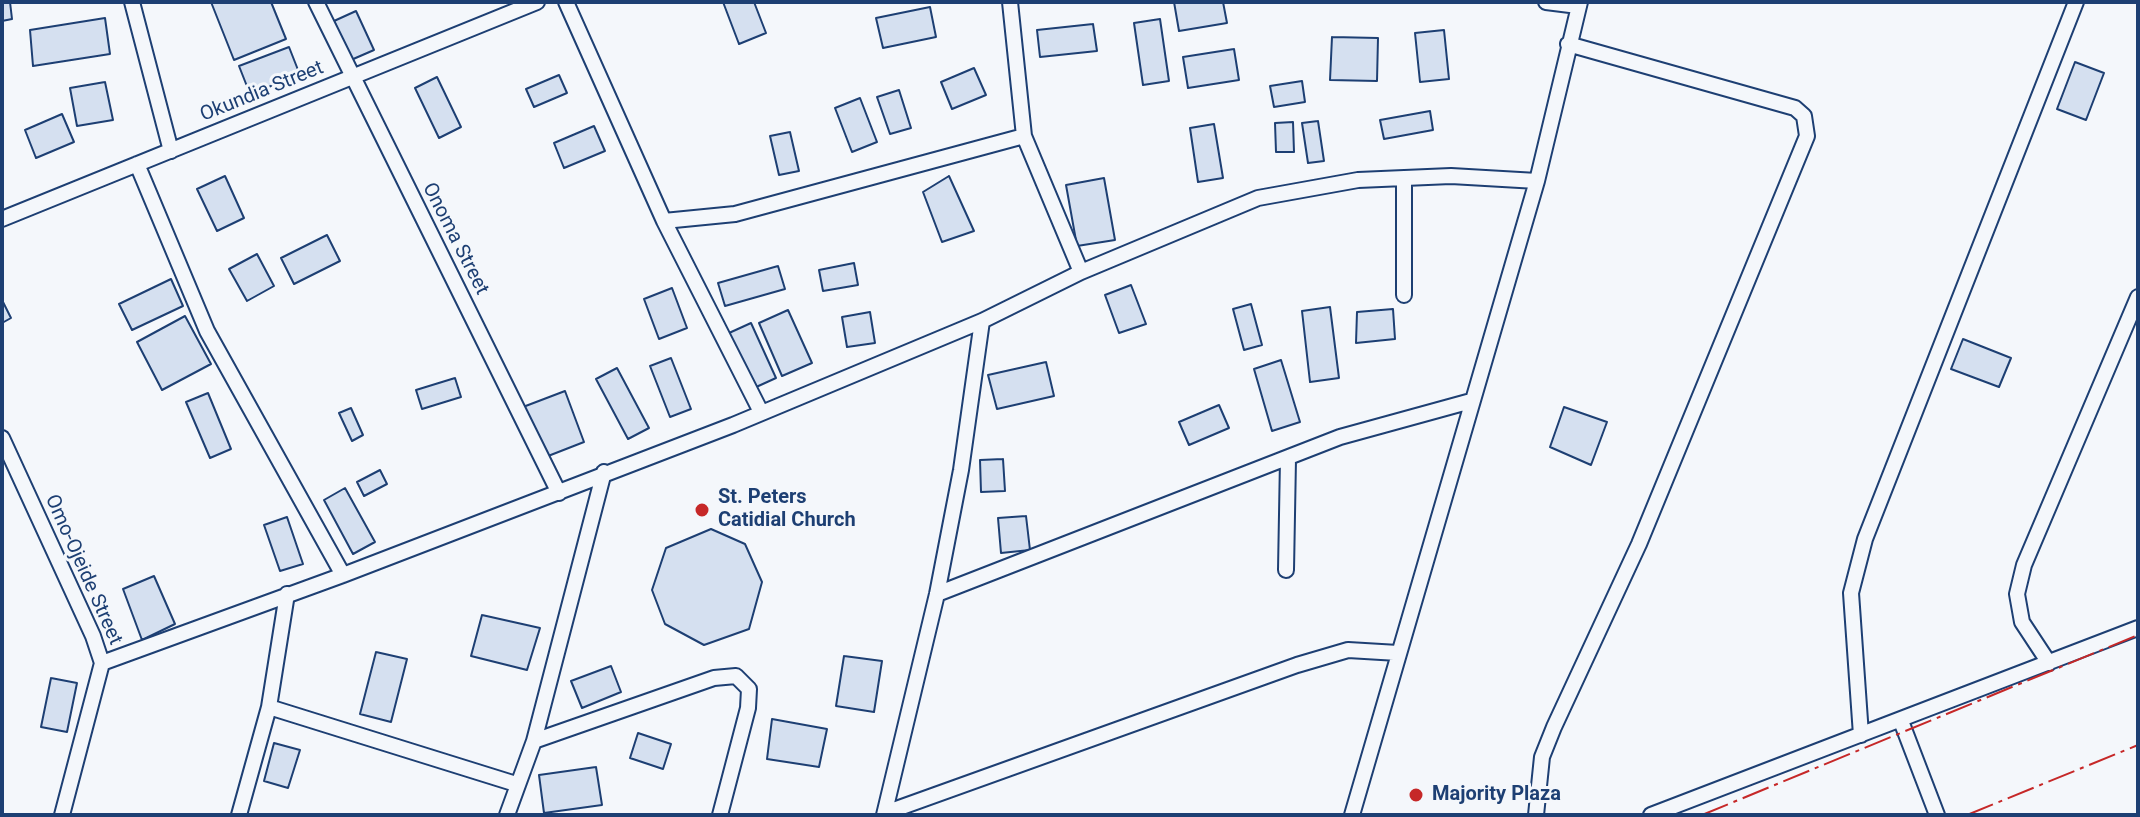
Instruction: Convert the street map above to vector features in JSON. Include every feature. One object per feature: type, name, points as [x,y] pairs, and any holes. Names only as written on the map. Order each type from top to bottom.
[{"type":"street","points":[[132,2],[171,151]]},
{"type":"street","name":"Onoma Street","points":[[316,2],[559,493]]},
{"type":"street","name":"Okundia Street","points":[[2,219],[537,2]]},
{"type":"street","points":[[566,2],[664,221],[761,412]]},
{"type":"street","points":[[1010,2],[1024,136],[1081,272]]},
{"type":"street","points":[[1352,815],[1537,181],[1579,4],[1546,2]]},
{"type":"street","points":[[1861,735],[1851,593],[1865,539],[2076,2]]},
{"type":"street","points":[[1536,815],[1542,757],[1639,544],[1807,136],[1804,116],[1795,108],[1568,44]]},
{"type":"street","points":[[664,221],[735,214],[1024,136]]},
{"type":"street","points":[[137,164],[207,331],[343,575]]},
{"type":"street","points":[[102,663],[559,493],[604,472],[761,412],[982,321],[1081,272],[1258,198],[1300,188],[1404,178],[1451,176],[1537,181]]},
{"type":"street","points":[[1404,178],[1404,295]]},
{"type":"street","points":[[2049,663],[2022,622],[2017,594],[2024,565],[2138,297]]},
{"type":"street","points":[[885,814],[937,594],[961,470],[982,321]]},
{"type":"street","points":[[937,594],[1340,437],[1471,401]]},
{"type":"street","name":"Omo-Ojeide Street","points":[[2,438],[102,663],[62,815]]},
{"type":"street","points":[[1286,570],[1288,459]]},
{"type":"street","points":[[507,815],[534,741],[604,472]]},
{"type":"street","points":[[239,815],[269,707],[287,594]]},
{"type":"street","points":[[1651,815],[2138,628]]},
{"type":"street","points":[[885,814],[1297,665],[1348,650],[1398,653]]},
{"type":"street","points":[[534,741],[714,678],[736,676],[749,689],[748,708],[720,815]]},
{"type":"street","points":[[269,707],[516,784]]},
{"type":"street","points":[[1901,721],[1937,815]]},
{"type":"building","points":[[2,2],[10,2],[12,19],[2,21]]},
{"type":"building","points":[[211,2],[271,2],[286,39],[234,60]]},
{"type":"building","points":[[723,2],[754,2],[766,33],[739,44]]},
{"type":"building","points":[[1174,2],[1223,2],[1227,23],[1179,31]]},
{"type":"building","points":[[930,7],[936,37],[883,48],[876,18]]},
{"type":"building","points":[[356,11],[374,50],[351,60],[334,21]]},
{"type":"building","points":[[105,18],[110,54],[33,66],[30,30]]},
{"type":"building","points":[[1160,19],[1169,81],[1143,85],[1134,23]]},
{"type":"building","points":[[1093,24],[1097,51],[1040,57],[1037,30]]},
{"type":"building","points":[[1444,30],[1449,79],[1420,82],[1415,33]]},
{"type":"building","points":[[1332,37],[1378,38],[1377,81],[1330,80]]},
{"type":"building","points":[[289,47],[300,75],[250,94],[239,66]]},
{"type":"building","points":[[1234,49],[1239,80],[1188,88],[1183,57]]},
{"type":"building","points":[[2075,62],[2104,73],[2086,120],[2057,109]]},
{"type":"building","points":[[974,68],[986,95],[952,109],[941,82]]},
{"type":"building","points":[[559,75],[567,93],[534,107],[526,89]]},
{"type":"building","points":[[437,77],[461,127],[439,138],[415,88]]},
{"type":"building","points":[[1302,81],[1305,102],[1274,107],[1270,86]]},
{"type":"building","points":[[105,82],[113,120],[77,126],[70,88]]},
{"type":"building","points":[[899,90],[911,128],[890,134],[877,97]]},
{"type":"building","points":[[860,98],[877,142],[852,152],[835,108]]},
{"type":"building","points":[[1430,111],[1433,130],[1384,139],[1380,120]]},
{"type":"building","points":[[62,114],[74,142],[36,158],[25,130]]},
{"type":"building","points":[[1318,121],[1324,161],[1308,163],[1302,123]]},
{"type":"building","points":[[1293,122],[1294,152],[1276,152],[1275,123]]},
{"type":"building","points":[[1214,124],[1223,178],[1198,182],[1190,128]]},
{"type":"building","points":[[594,126],[605,151],[564,168],[554,143]]},
{"type":"building","points":[[790,132],[799,171],[779,175],[770,136]]},
{"type":"building","points":[[225,176],[244,218],[217,231],[197,189]]},
{"type":"building","points":[[949,176],[974,231],[942,242],[923,192]]},
{"type":"building","points":[[1104,178],[1115,240],[1077,246],[1066,185]]},
{"type":"building","points":[[327,235],[340,261],[294,284],[281,258]]},
{"type":"building","points":[[257,254],[274,286],[247,301],[229,269]]},
{"type":"building","points":[[854,263],[858,285],[823,291],[819,270]]},
{"type":"building","points":[[778,266],[785,289],[725,306],[718,283]]},
{"type":"building","points":[[171,279],[183,306],[132,330],[119,304]]},
{"type":"building","points":[[1131,285],[1146,324],[1119,333],[1105,295]]},
{"type":"building","points":[[672,288],[687,328],[659,339],[644,299]]},
{"type":"building","points":[[2,300],[11,318],[2,323]]},
{"type":"building","points":[[1251,304],[1262,345],[1244,350],[1233,309]]},
{"type":"building","points":[[1330,307],[1339,378],[1310,382],[1302,311]]},
{"type":"building","points":[[1393,309],[1395,339],[1356,343],[1357,312]]},
{"type":"building","points":[[788,310],[812,363],[782,376],[759,323]]},
{"type":"building","points":[[870,312],[875,343],[847,347],[842,317]]},
{"type":"building","points":[[185,316],[211,364],[162,390],[137,342]]},
{"type":"building","points":[[751,323],[776,378],[754,388],[729,333]]},
{"type":"building","points":[[1963,339],[2011,358],[1999,387],[1951,369]]},
{"type":"building","points":[[671,358],[691,409],[670,417],[650,366]]},
{"type":"building","points":[[1281,360],[1300,422],[1272,431],[1254,369]]},
{"type":"building","points":[[1046,362],[1054,396],[997,409],[988,375]]},
{"type":"building","points":[[617,368],[649,428],[628,439],[596,379]]},
{"type":"building","points":[[455,378],[461,397],[422,409],[416,390]]},
{"type":"building","points":[[565,391],[584,442],[543,458],[523,407]]},
{"type":"building","points":[[208,393],[231,449],[210,458],[186,402]]},
{"type":"building","points":[[1219,405],[1229,428],[1189,445],[1179,422]]},
{"type":"building","points":[[1564,407],[1607,422],[1591,465],[1550,447]]},
{"type":"building","points":[[351,408],[363,435],[352,441],[339,413]]},
{"type":"building","points":[[1003,459],[1005,491],[981,492],[980,460]]},
{"type":"building","points":[[380,470],[387,484],[364,496],[357,482]]},
{"type":"building","points":[[345,488],[375,542],[353,554],[324,500]]},
{"type":"building","points":[[1026,516],[1030,550],[1001,553],[998,518]]},
{"type":"building","points":[[287,517],[303,564],[280,571],[264,525]]},
{"type":"building","points":[[711,529],[745,544],[762,582],[749,629],[704,645],[665,624],[652,590],[666,548]]},
{"type":"building","points":[[154,576],[175,624],[142,640],[123,589]]},
{"type":"building","points":[[482,615],[540,628],[527,670],[471,656]]},
{"type":"building","points":[[376,652],[407,659],[391,722],[360,714]]},
{"type":"building","points":[[844,656],[882,661],[874,712],[836,706]]},
{"type":"building","points":[[611,666],[621,692],[582,708],[571,681]]},
{"type":"building","points":[[51,678],[77,683],[67,732],[41,727]]},
{"type":"building","points":[[772,719],[827,729],[819,767],[767,759]]},
{"type":"building","points":[[638,733],[671,744],[663,769],[630,758]]},
{"type":"building","points":[[274,743],[300,750],[288,788],[264,781]]},
{"type":"building","points":[[596,767],[602,805],[544,813],[539,775]]},
{"type":"power","points":[[1702,815],[2138,635]]},
{"type":"power","points":[[1967,815],[2138,745]]},
{"type":"place","name":"St. Peters Catidial Church","points":[[702,510]]},
{"type":"place","name":"Majority Plaza","points":[[1416,795]]}]
